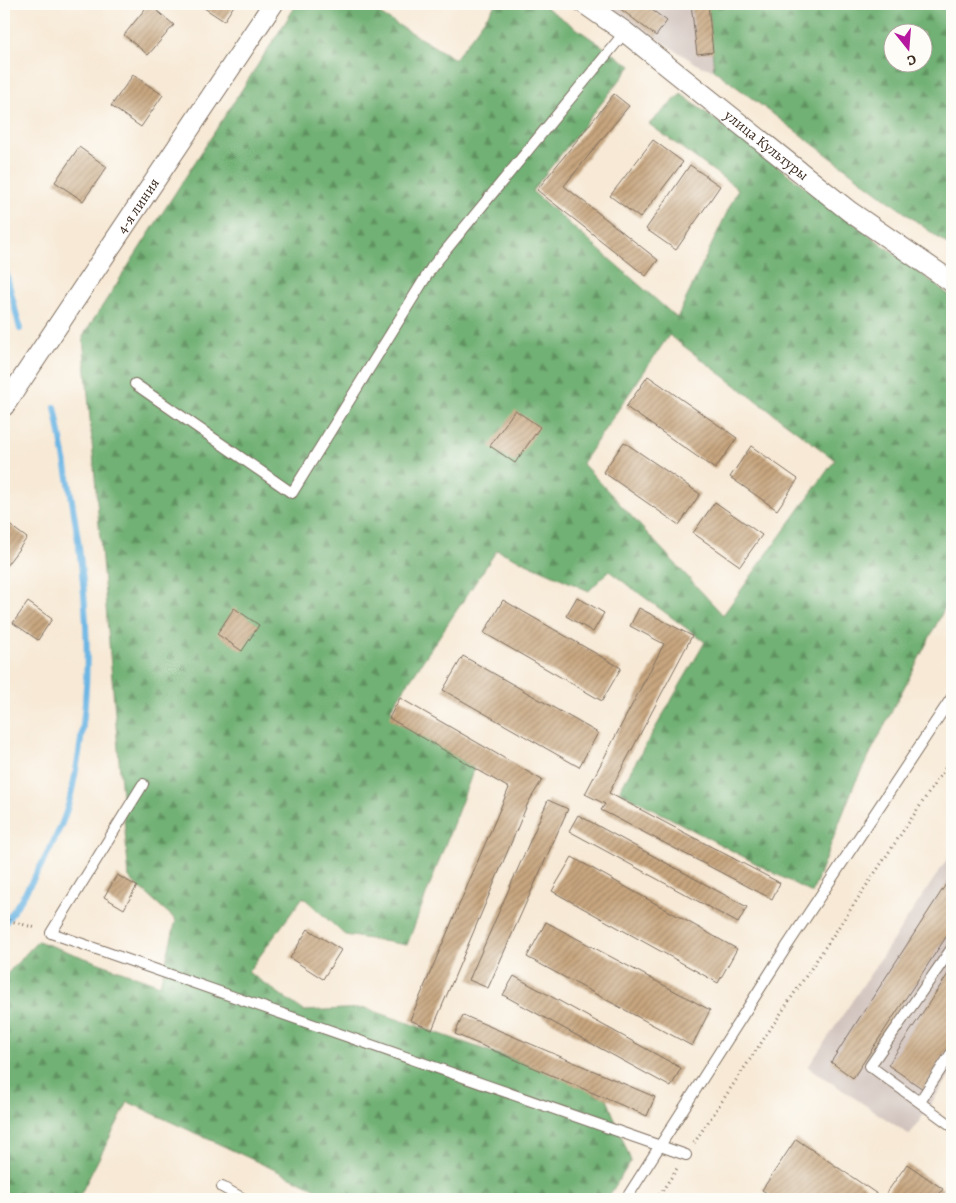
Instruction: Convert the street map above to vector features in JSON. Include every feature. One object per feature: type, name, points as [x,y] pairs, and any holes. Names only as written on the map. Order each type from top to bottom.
[{"type":"street","name":"4-я линия","points":[[4,406],[273,4]]},
{"type":"street","name":"улица Культуры","points":[[585,4],[625,32],[849,211],[952,282]]},
{"type":"lane","points":[[135,384],[292,493],[432,267],[625,32]]},
{"type":"lane","points":[[626,1199],[661,1147],[787,946],[952,697]]},
{"type":"lane","points":[[143,784],[51,932],[686,1155]]},
{"type":"lane","points":[[952,948],[870,1066],[952,1126]]},
{"type":"lane","points":[[920,1101],[952,1052]]},
{"type":"lane","points":[[222,1187],[244,1199]]},
{"type":"path","points":[[657,1199],[952,758]]},
{"type":"path","points":[[4,918],[51,932]]},
{"type":"shaded area","points":[[602,4],[708,4],[714,70],[700,66]]},
{"type":"shaded area","points":[[952,852],[952,1072],[910,1135],[808,1067]]},
{"type":"green space","points":[[297,4],[382,4],[378,13],[455,59],[496,4],[541,4],[631,66],[532,191],[677,318],[738,189],[649,124],[681,94],[952,297],[952,421],[947,428],[952,432],[952,594],[854,785],[812,893],[619,791],[705,642],[609,571],[589,591],[497,550],[390,710],[474,769],[407,945],[345,935],[303,897],[248,972],[304,1011],[365,1008],[604,1091],[631,1161],[607,1199],[338,1199],[128,1102],[78,1199],[4,1199],[4,977],[38,941],[160,985],[176,920],[129,878],[83,336]],"holes":[[[669,335],[835,460],[723,615],[582,463]]]},
{"type":"green space","points":[[708,4],[952,4],[952,163],[946,173],[952,179],[952,248],[714,70]]},
{"type":"building","points":[[149,4],[174,25],[148,55],[124,35]]},
{"type":"building","points":[[198,4],[235,4],[224,21]]},
{"type":"building","points":[[614,4],[644,4],[667,21],[656,36]]},
{"type":"building","points":[[691,4],[708,4],[713,52],[697,54]]},
{"type":"building","points":[[133,75],[163,95],[141,127],[111,106]]},
{"type":"building","points":[[614,94],[629,106],[564,186],[658,260],[646,276],[537,190]]},
{"type":"building","points":[[653,140],[683,162],[640,218],[610,196]]},
{"type":"building","points":[[79,147],[107,167],[83,201],[55,182]]},
{"type":"building","points":[[690,165],[720,186],[676,250],[646,229]]},
{"type":"building","points":[[648,376],[737,438],[715,469],[626,407]]},
{"type":"building","points":[[515,410],[540,427],[515,463],[490,446]]},
{"type":"building","points":[[624,442],[700,494],[679,525],[603,472]]},
{"type":"building","points":[[751,446],[798,479],[777,510],[730,477]]},
{"type":"building","points":[[715,502],[762,535],[740,566],[693,533]]},
{"type":"building","points":[[4,521],[27,538],[6,566],[4,565]]},
{"type":"building","points":[[577,597],[604,613],[593,632],[566,616]]},
{"type":"building","points":[[503,600],[621,668],[602,701],[484,633]]},
{"type":"building","points":[[28,602],[52,619],[38,640],[13,623]]},
{"type":"building","points":[[234,608],[259,625],[242,651],[217,634]]},
{"type":"building","points":[[639,608],[692,636],[609,793],[780,883],[772,899],[601,810],[605,804],[585,794],[664,644],[630,626]]},
{"type":"building","points":[[463,656],[598,733],[579,767],[443,690]]},
{"type":"building","points":[[400,698],[542,780],[528,803],[432,1030],[410,1020],[509,788],[389,718]]},
{"type":"building","points":[[548,800],[568,809],[488,988],[469,980]]},
{"type":"building","points":[[578,815],[747,907],[738,923],[569,831]]},
{"type":"building","points":[[572,857],[737,949],[718,983],[552,891]]},
{"type":"building","points":[[117,875],[137,886],[124,909],[104,897]]},
{"type":"building","points":[[952,875],[952,928],[853,1078],[831,1062]]},
{"type":"building","points":[[546,922],[710,1010],[692,1046],[527,957]]},
{"type":"building","points":[[308,929],[341,950],[323,979],[290,958]]},
{"type":"building","points":[[952,968],[952,1043],[923,1089],[888,1065]]},
{"type":"building","points":[[514,976],[681,1068],[671,1087],[503,995]]},
{"type":"building","points":[[463,1015],[655,1097],[647,1116],[455,1034]]},
{"type":"building","points":[[796,1139],[883,1198],[907,1164],[943,1189],[936,1199],[776,1199],[762,1190]]},
{"type":"waterway","points":[[4,264],[20,329]]},
{"type":"waterway","points":[[4,925],[43,862],[65,815],[76,771],[85,709],[87,666],[83,580],[78,537],[55,407]]}]
